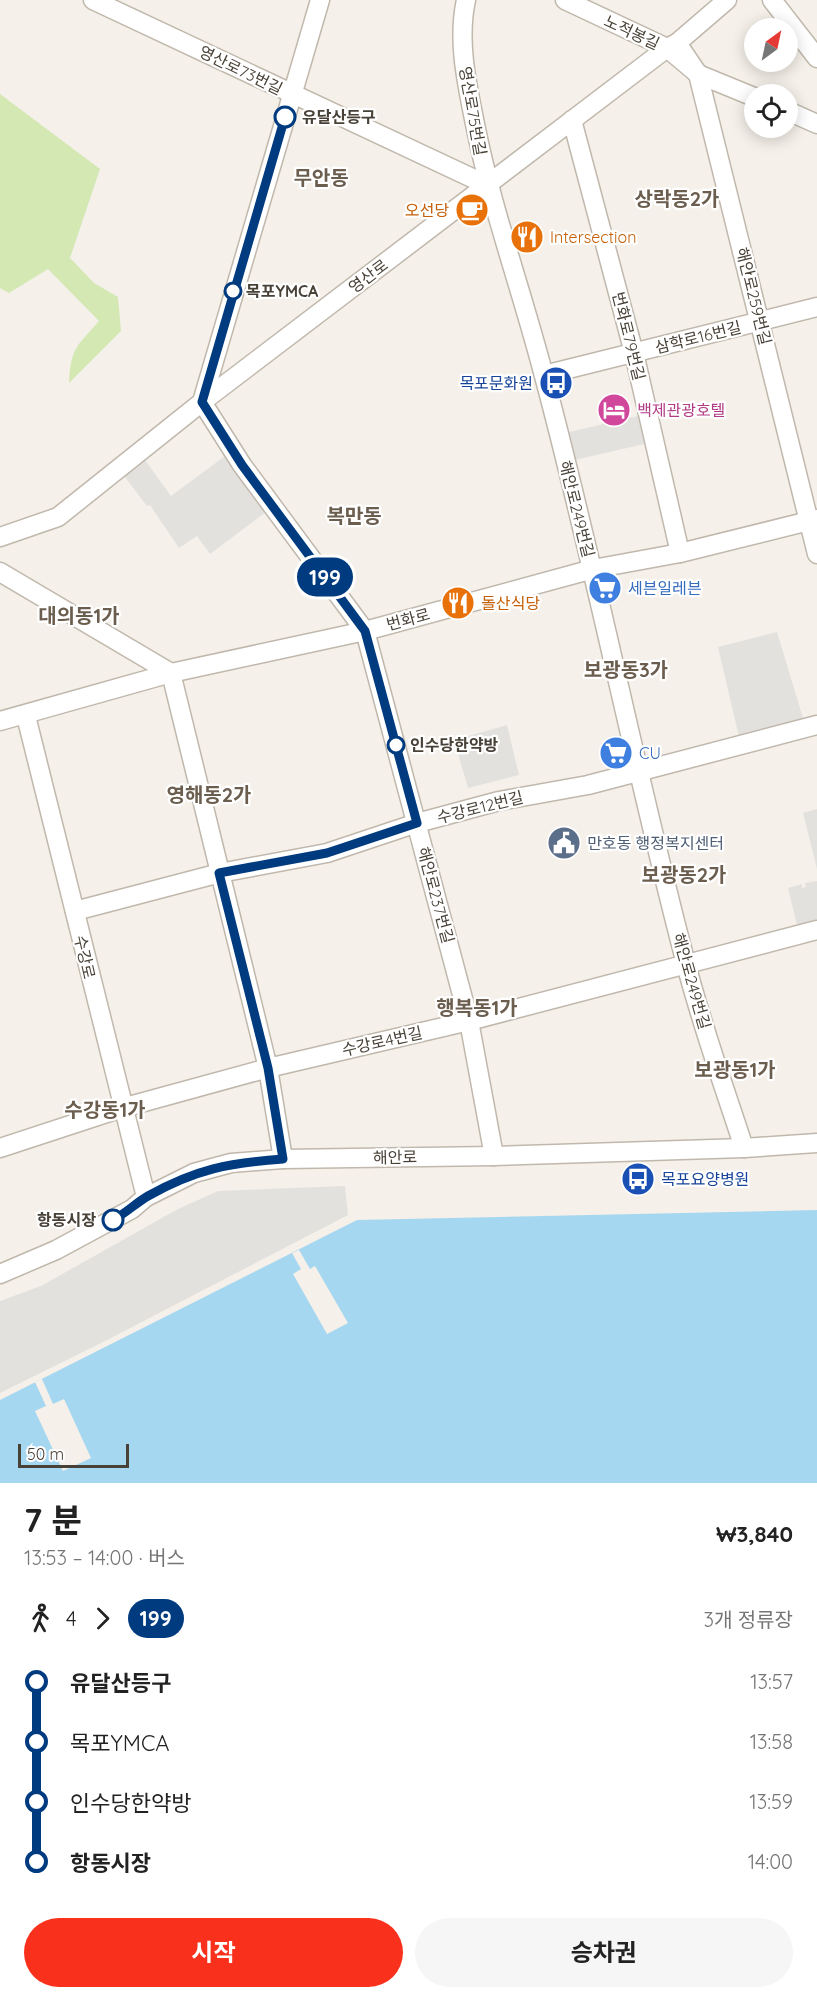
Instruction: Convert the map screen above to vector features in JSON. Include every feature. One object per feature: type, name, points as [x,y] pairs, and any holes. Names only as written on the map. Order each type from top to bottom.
[{"type":"street","name":"영산로73번길","points":[[93,0],[487,185]]},
{"type":"street","points":[[202,402],[320,0]]},
{"type":"street","name":"영산로75번길","points":[[466,0],[464,70],[487,185]]},
{"type":"street","name":"노적봉길","points":[[565,0],[672,46],[698,74],[744,94]]},
{"type":"street","name":"영산로","points":[[0,537],[58,517],[202,402],[672,46],[727,0]]},
{"type":"street","points":[[772,0],[817,58]]},
{"type":"street","name":"해안로259번길","points":[[698,74],[813,520],[817,554]]},
{"type":"street","points":[[798,115],[817,124]]},
{"type":"street","name":"번화로79번길","points":[[572,120],[634,353],[680,553]]},
{"type":"street","name":"해안로249번길","points":[[487,185],[544,375],[592,569],[637,772],[686,965],[744,1148]]},
{"type":"street","name":"삼학로16번길","points":[[544,375],[817,307]]},
{"type":"street","name":"해안로237번길","points":[[202,402],[242,465],[365,631],[469,1020],[494,1156]]},
{"type":"street","name":"번화로","points":[[0,721],[26,716],[171,673],[365,631],[592,569],[680,553],[813,520]]},
{"type":"street","points":[[0,572],[171,673],[268,1068],[283,1159]]},
{"type":"street","name":"수강로","points":[[26,716],[146,1197]]},
{"type":"street","name":"수강로12번길","points":[[75,911],[219,873],[327,853],[417,823],[499,801],[588,785],[817,725]]},
{"type":"street","name":"수강로4번길","points":[[0,1148],[122,1108],[268,1068],[469,1020],[817,930]]},
{"type":"street","name":"해안로","points":[[0,1274],[56,1250],[132,1209],[146,1197],[194,1173],[231,1163],[283,1159],[494,1156],[744,1148],[817,1143]]},
{"type":"green space","points":[[0,94],[100,169],[70,258],[94,283],[118,297],[121,331],[69,383],[71,361],[76,348],[99,321],[48,269],[9,293],[0,288]]},
{"type":"shaded area","points":[[638,416],[644,444],[575,460],[569,432]]},
{"type":"shaded area","points":[[225,456],[266,512],[210,554],[197,536],[179,548],[150,505],[147,506],[124,476],[145,460],[171,496]]},
{"type":"shaded area","points":[[777,632],[803,718],[739,737],[718,647]]},
{"type":"shaded area","points":[[507,725],[519,775],[468,788],[454,740]]},
{"type":"shaded area","points":[[817,809],[817,869],[803,813]]},
{"type":"shaded area","points":[[817,881],[817,925],[798,929],[788,888],[802,884],[802,888],[806,887],[805,883]]},
{"type":"shaded area","points":[[345,1186],[348,1215],[0,1393],[0,1301],[41,1286],[176,1210],[218,1191]]},
{"type":"water","points":[[817,1210],[817,1483],[0,1483],[0,1400],[357,1220]]},
{"type":"pier","points":[[299,1250],[310,1269],[315,1266],[348,1323],[327,1334],[293,1274],[301,1269],[292,1253]]},
{"type":"pier","points":[[42,1379],[53,1404],[64,1399],[91,1458],[63,1471],[35,1411],[46,1406],[35,1382]]},
{"type":"bus line","name":"199","points":[[113,1220],[132,1209],[146,1197],[194,1173],[231,1163],[283,1159],[268,1068],[219,873],[327,853],[417,823],[365,631],[242,465],[202,402],[285,117]]},
{"type":"place","name":"유달산등구","points":[[285,117]]},
{"type":"place","name":"오선당","points":[[472,210]]},
{"type":"place","name":"Intersection","points":[[527,237]]},
{"type":"place","name":"목포YMCA","points":[[233,291]]},
{"type":"place","name":"목포문화원","points":[[556,383]]},
{"type":"place","name":"백제관광호텔","points":[[614,410]]},
{"type":"place","name":"세븐일레븐","points":[[605,588]]},
{"type":"place","name":"돌산식당","points":[[458,603]]},
{"type":"place","name":"인수당한약방","points":[[396,745]]},
{"type":"place","name":"CU","points":[[616,753]]},
{"type":"place","name":"만호동 행정복지센터","points":[[564,843]]},
{"type":"place","name":"목포요양병원","points":[[638,1179]]},
{"type":"place","name":"항동시장","points":[[113,1220]]},
{"type":"district","name":"무안동","points":[[321,177]]},
{"type":"district","name":"상락동2가","points":[[677,198]]},
{"type":"district","name":"복만동","points":[[354,515]]},
{"type":"district","name":"대의동1가","points":[[79,615]]},
{"type":"district","name":"보광동3가","points":[[626,669]]},
{"type":"district","name":"영해동2가","points":[[209,794]]},
{"type":"district","name":"보광동2가","points":[[684,874]]},
{"type":"district","name":"행복동1가","points":[[477,1007]]},
{"type":"district","name":"보광동1가","points":[[735,1069]]},
{"type":"district","name":"수강동1가","points":[[105,1109]]}]
